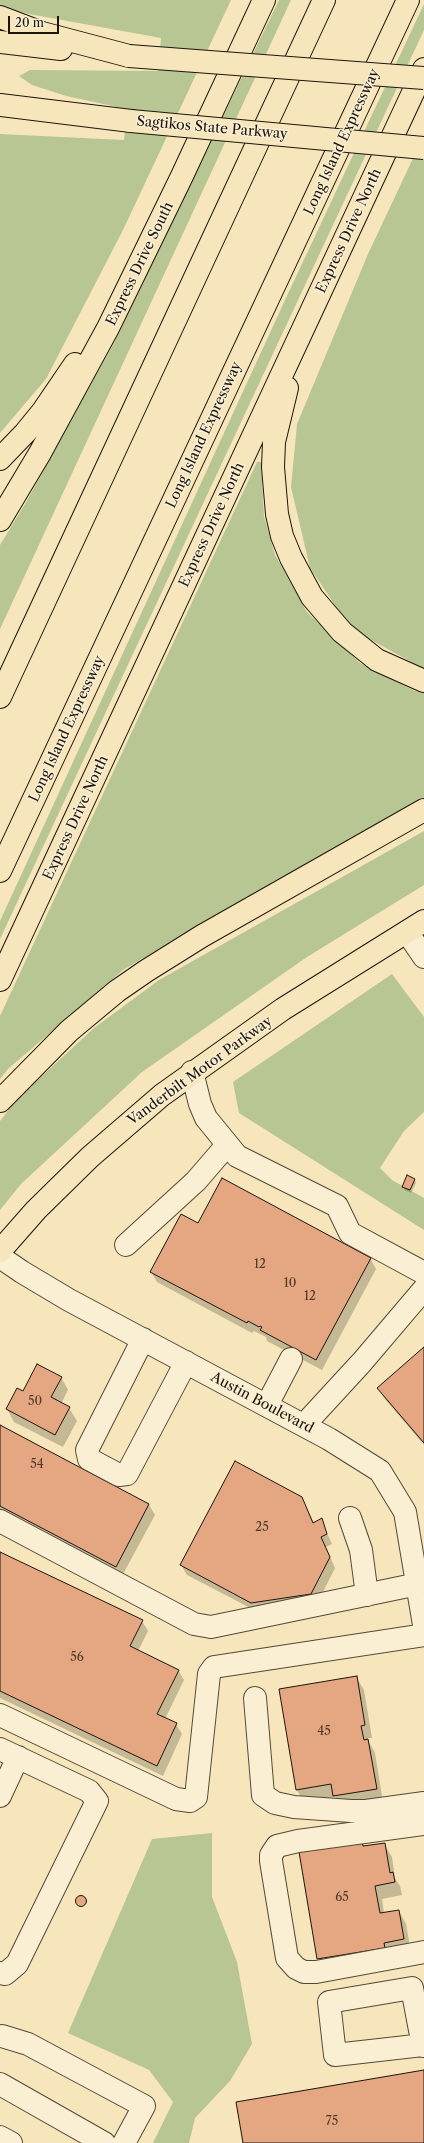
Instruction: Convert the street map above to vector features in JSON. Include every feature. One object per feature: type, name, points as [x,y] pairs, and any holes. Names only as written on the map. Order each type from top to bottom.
[{"type":"main road","name":"Express Drive South","points":[[0,520],[86,370],[128,288],[264,0]]},
{"type":"main road","points":[[0,697],[324,0]]},
{"type":"main road","name":"Long Island Expressway","points":[[0,871],[408,0]]},
{"type":"main road","points":[[0,17],[42,33],[129,56]]},
{"type":"main road","points":[[0,42],[129,56],[424,78]]},
{"type":"main road","name":"Express Drive North","points":[[0,980],[424,69]]},
{"type":"main road","name":"Sagtikos State Parkway","points":[[0,105],[131,121],[424,148]]},
{"type":"main road","points":[[0,119],[131,121]]},
{"type":"main road","points":[[0,458],[25,433],[43,411],[128,288]]},
{"type":"main road","points":[[304,326],[274,442],[274,491],[282,536],[290,558],[308,591],[326,616],[342,632],[377,660],[424,681]]},
{"type":"main road","points":[[0,1101],[69,1031],[117,991],[208,932],[424,810]]},
{"type":"main road","name":"Vanderbilt Motor Parkway","points":[[0,1251],[36,1210],[90,1157],[128,1122],[192,1072],[284,1009],[416,927]]},
{"type":"street","points":[[416,927],[424,957]]},
{"type":"street","points":[[192,1072],[200,1104],[206,1118],[237,1156],[337,1206],[350,1232],[424,1273]]},
{"type":"street","points":[[126,1245],[196,1181],[227,1145]]},
{"type":"street","name":"Austin Boulevard","points":[[0,1257],[32,1278],[329,1439],[380,1471],[405,1512],[420,1588],[423,1616]]},
{"type":"street","points":[[304,1425],[362,1362],[424,1289]]},
{"type":"street","points":[[143,1339],[87,1450],[89,1459],[119,1475],[128,1474],[186,1362]]},
{"type":"street","points":[[267,1405],[291,1359]]},
{"type":"street","points":[[350,1518],[361,1550],[367,1594]]},
{"type":"street","points":[[0,1521],[194,1624],[211,1627],[367,1594],[420,1588]]},
{"type":"street","points":[[0,1715],[176,1799],[190,1801],[196,1797],[209,1674],[214,1667],[424,1634]]},
{"type":"street","points":[[255,1698],[263,1795],[275,1803],[294,1807],[366,1811],[424,1803]]},
{"type":"street","points":[[0,1796],[9,1753],[89,1791],[97,1801],[17,1964],[5,1974],[0,1973]]},
{"type":"street","points":[[424,1824],[298,1841],[277,1846],[271,1854],[271,1861],[287,1958],[296,1968],[304,1972],[316,1972],[424,1952]]},
{"type":"street","points":[[412,1988],[423,2046],[335,2056],[329,2002],[412,1988]]},
{"type":"street","points":[[1,2037],[28,2044],[144,2106],[124,2143]]},
{"type":"street","points":[[0,2084],[104,2143]]},
{"type":"street","points":[[0,2137],[12,2143]]},
{"type":"green space","points":[[0,0],[231,0],[123,230],[46,379],[0,433],[0,134],[124,140],[127,109],[66,96],[32,85],[19,76],[30,70],[158,71],[161,38],[7,10],[0,6]]},
{"type":"green space","points":[[279,0],[291,0],[0,629],[0,545],[25,504],[114,343]]},
{"type":"green space","points":[[424,4],[424,30],[0,939],[0,921],[285,300]]},
{"type":"green space","points":[[424,135],[424,669],[351,629],[310,568],[291,487],[297,424],[368,254]]},
{"type":"green space","points":[[257,462],[261,462],[264,516],[275,555],[307,612],[360,663],[415,691],[424,693],[424,799],[387,821],[266,886],[123,970],[8,1069],[0,1079],[0,1016]]},
{"type":"green space","points":[[424,831],[424,885],[307,957],[142,1072],[21,1184],[0,1210],[0,1121],[17,1099],[94,1028],[159,980]]},
{"type":"green space","points":[[392,974],[424,1017],[424,1112],[404,1131],[380,1168],[392,1180],[424,1198],[424,1230],[239,1113],[233,1082]]},
{"type":"green space","points":[[212,1833],[212,1897],[237,1962],[252,2044],[230,2081],[195,2118],[189,2143],[153,2143],[173,2102],[149,2070],[68,2033],[152,1839]]},
{"type":"building","points":[[407,1175],[415,1179],[410,1190],[402,1187]]},
{"type":"building","points":[[222,1178],[371,1258],[316,1360],[260,1330],[262,1327],[248,1321],[247,1323],[150,1272],[181,1214],[198,1223]]},
{"type":"building","points":[[424,1347],[424,1443],[377,1388]]},
{"type":"building","points":[[37,1364],[62,1377],[51,1397],[70,1407],[55,1435],[6,1409],[17,1388],[23,1391]]},
{"type":"building","points":[[0,1425],[149,1504],[116,1567],[0,1506]]},
{"type":"building","points":[[235,1461],[302,1497],[313,1523],[322,1518],[327,1534],[321,1537],[330,1557],[311,1594],[251,1603],[180,1565]]},
{"type":"building","points":[[0,1552],[143,1620],[130,1646],[179,1670],[157,1714],[177,1723],[157,1766],[0,1691]]},
{"type":"building","points":[[357,1676],[365,1725],[361,1726],[364,1740],[368,1739],[377,1789],[333,1796],[331,1784],[296,1790],[279,1689]]},
{"type":"building","points":[[362,1841],[363,1846],[385,1843],[390,1873],[393,1872],[395,1882],[375,1886],[380,1913],[399,1910],[404,1939],[384,1943],[385,1948],[317,1959],[298,1846]]},
{"type":"building","points":[[81,1895],[85,1897],[87,1901],[85,1905],[81,1907],[77,1905],[75,1901],[77,1897]]},
{"type":"building","points":[[424,2070],[424,2143],[243,2143],[236,2102]]}]
